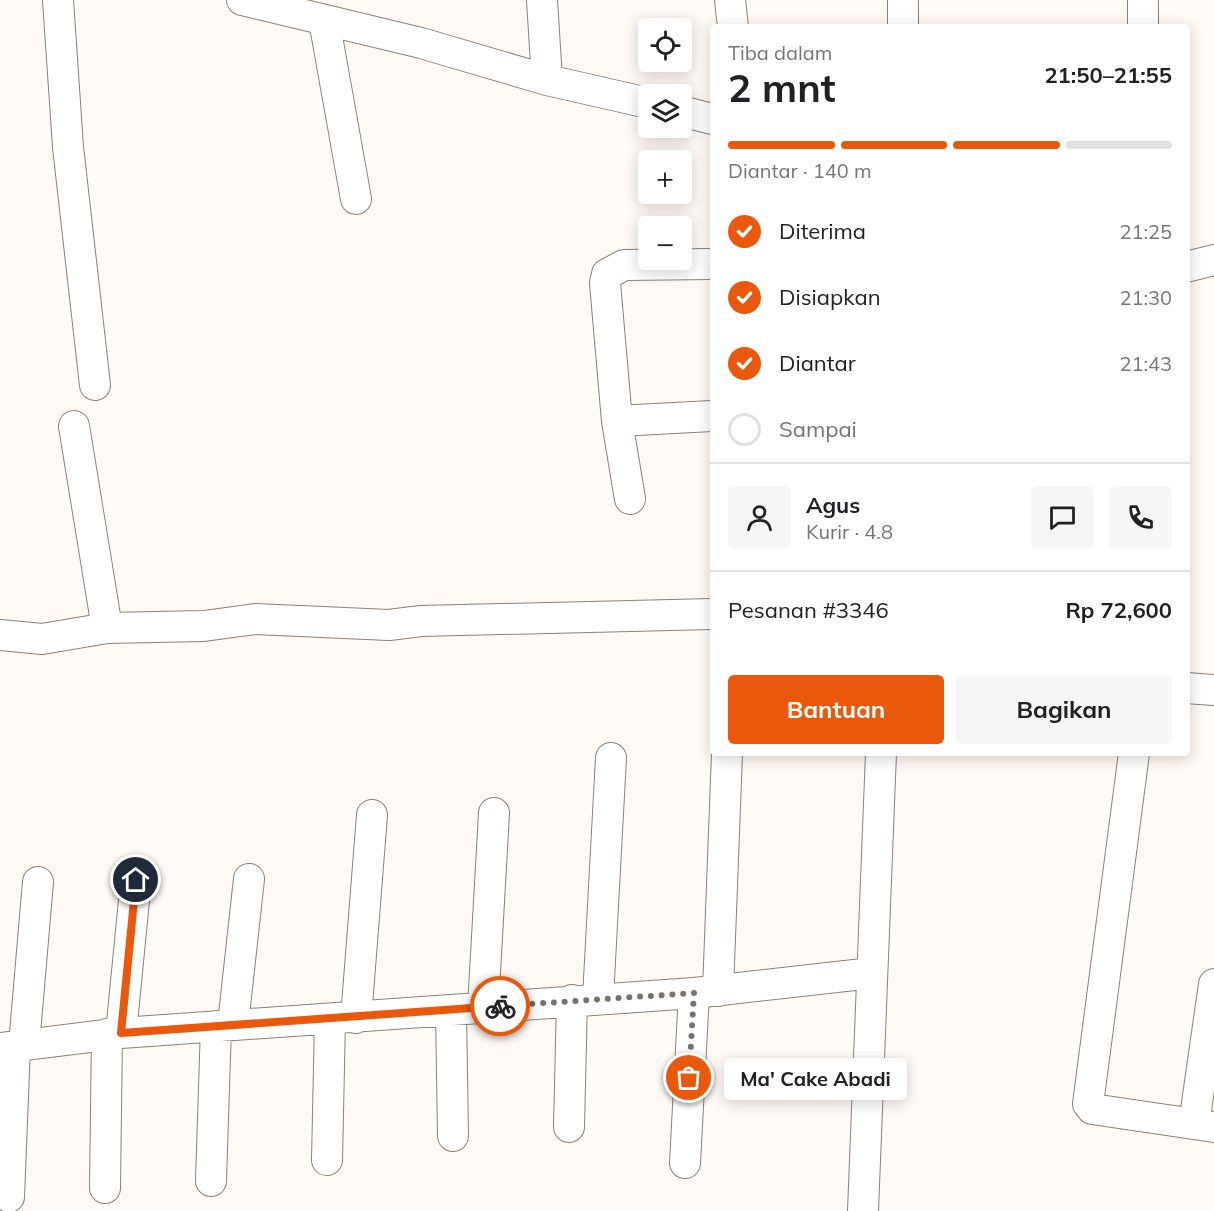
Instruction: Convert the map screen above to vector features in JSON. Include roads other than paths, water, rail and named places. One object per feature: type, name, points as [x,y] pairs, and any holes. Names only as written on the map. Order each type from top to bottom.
[{"type":"street","points":[[58,0],[68,147],[95,385]]},
{"type":"street","points":[[542,0],[548,80]]},
{"type":"street","points":[[730,0],[733,24]]},
{"type":"street","points":[[903,0],[903,24]]},
{"type":"street","points":[[1143,0],[1143,24]]},
{"type":"street","points":[[254,1],[421,43],[548,80],[638,102]]},
{"type":"street","points":[[324,20],[356,199]]},
{"type":"street","points":[[692,114],[710,118]]},
{"type":"street","points":[[1190,266],[1214,260]]},
{"type":"street","points":[[630,499],[617,421],[605,283],[607,274],[624,265],[710,264]]},
{"type":"street","points":[[617,421],[710,416]]},
{"type":"street","points":[[74,426],[107,628]]},
{"type":"street","points":[[0,635],[42,639],[107,628],[204,626],[255,619],[389,625],[421,621],[710,614]]},
{"type":"street","points":[[1190,688],[1214,690]]},
{"type":"street","points":[[685,1163],[706,992],[727,756]]},
{"type":"street","points":[[863,1211],[881,756]]},
{"type":"street","points":[[1134,756],[1089,1104],[1092,1109],[1204,1125],[1214,984]]},
{"type":"street","points":[[569,1127],[611,758]]},
{"type":"street","points":[[483,1008],[494,813]]},
{"type":"street","points":[[327,1160],[343,1019],[372,815]]},
{"type":"street","points":[[211,1181],[224,1025],[249,879]]},
{"type":"street","points":[[105,1188],[114,1033],[136,880]]},
{"type":"street","points":[[9,1197],[13,1046],[38,882]]},
{"type":"street","points":[[13,1046],[114,1033],[343,1019],[585,999],[706,992],[872,974]]},
{"type":"street","points":[[451,1010],[453,1136]]},
{"type":"place","name":"Ma' Cake Abadi","points":[[689,1078]]}]
